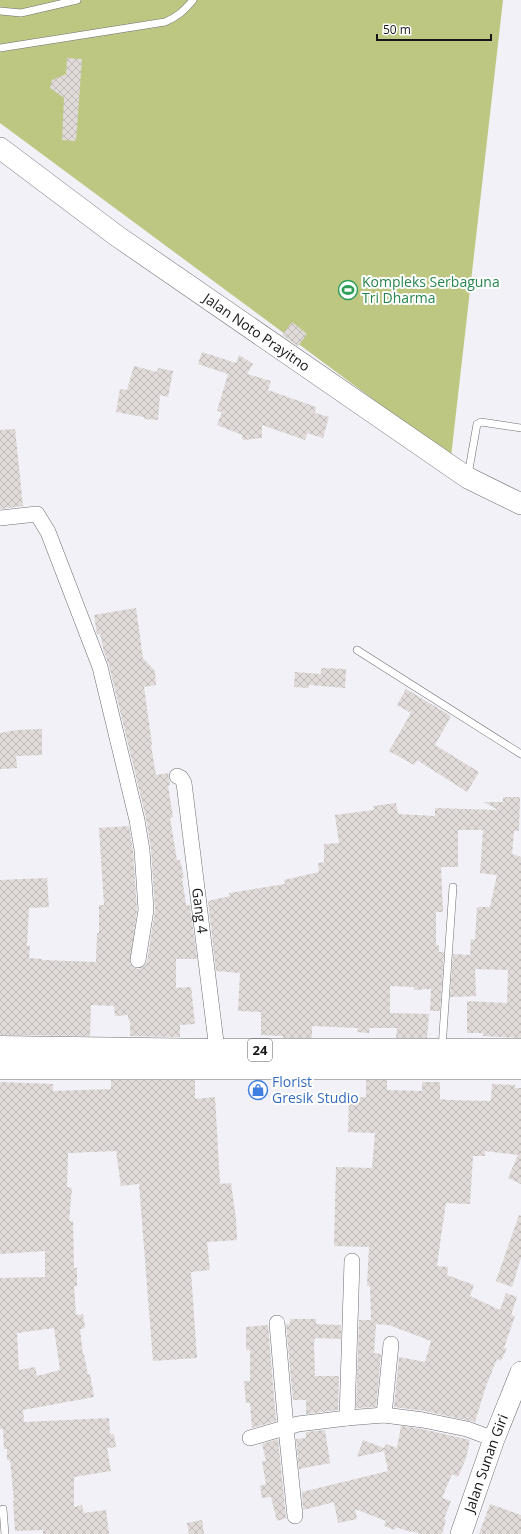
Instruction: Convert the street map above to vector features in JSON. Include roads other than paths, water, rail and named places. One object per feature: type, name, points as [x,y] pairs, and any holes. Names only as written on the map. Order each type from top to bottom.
[{"type":"highway","name":"24","points":[[0,1047],[217,1050],[521,1050]]},
{"type":"highway","name":"24","points":[[0,1068],[521,1068]]},
{"type":"street","name":"Jalan Noto Prayitno","points":[[0,148],[117,236],[468,478],[521,504]]},
{"type":"street","points":[[0,518],[37,514],[48,532],[100,666],[142,850],[146,910],[138,960]]},
{"type":"street","name":"Gang 4","points":[[176,776],[181,778],[184,783],[217,1050]]},
{"type":"street","points":[[347,1418],[352,1261]]},
{"type":"street","points":[[277,1323],[295,1516]]},
{"type":"street","points":[[384,1415],[391,1344]]},
{"type":"street","name":"Jalan Sunan Giri","points":[[461,1534],[494,1439],[519,1380]]},
{"type":"street","points":[[250,1438],[298,1424],[384,1415],[423,1420],[467,1429],[494,1439]]},
{"type":"lane","points":[[0,11],[21,13],[77,0]]},
{"type":"lane","points":[[0,48],[165,22],[176,18],[184,12],[193,0]]},
{"type":"lane","points":[[468,478],[477,424],[481,422],[521,428]]},
{"type":"lane","points":[[357,650],[521,754]]},
{"type":"lane","points":[[442,1050],[453,887]]},
{"type":"lane","points":[[4,1509],[5,1534]]},
{"type":"place","name":"Kompleks Serbaguna Tri Dharma","points":[[348,290]]},
{"type":"place","name":"Florist Gresik Studio","points":[[258,1090]]}]
